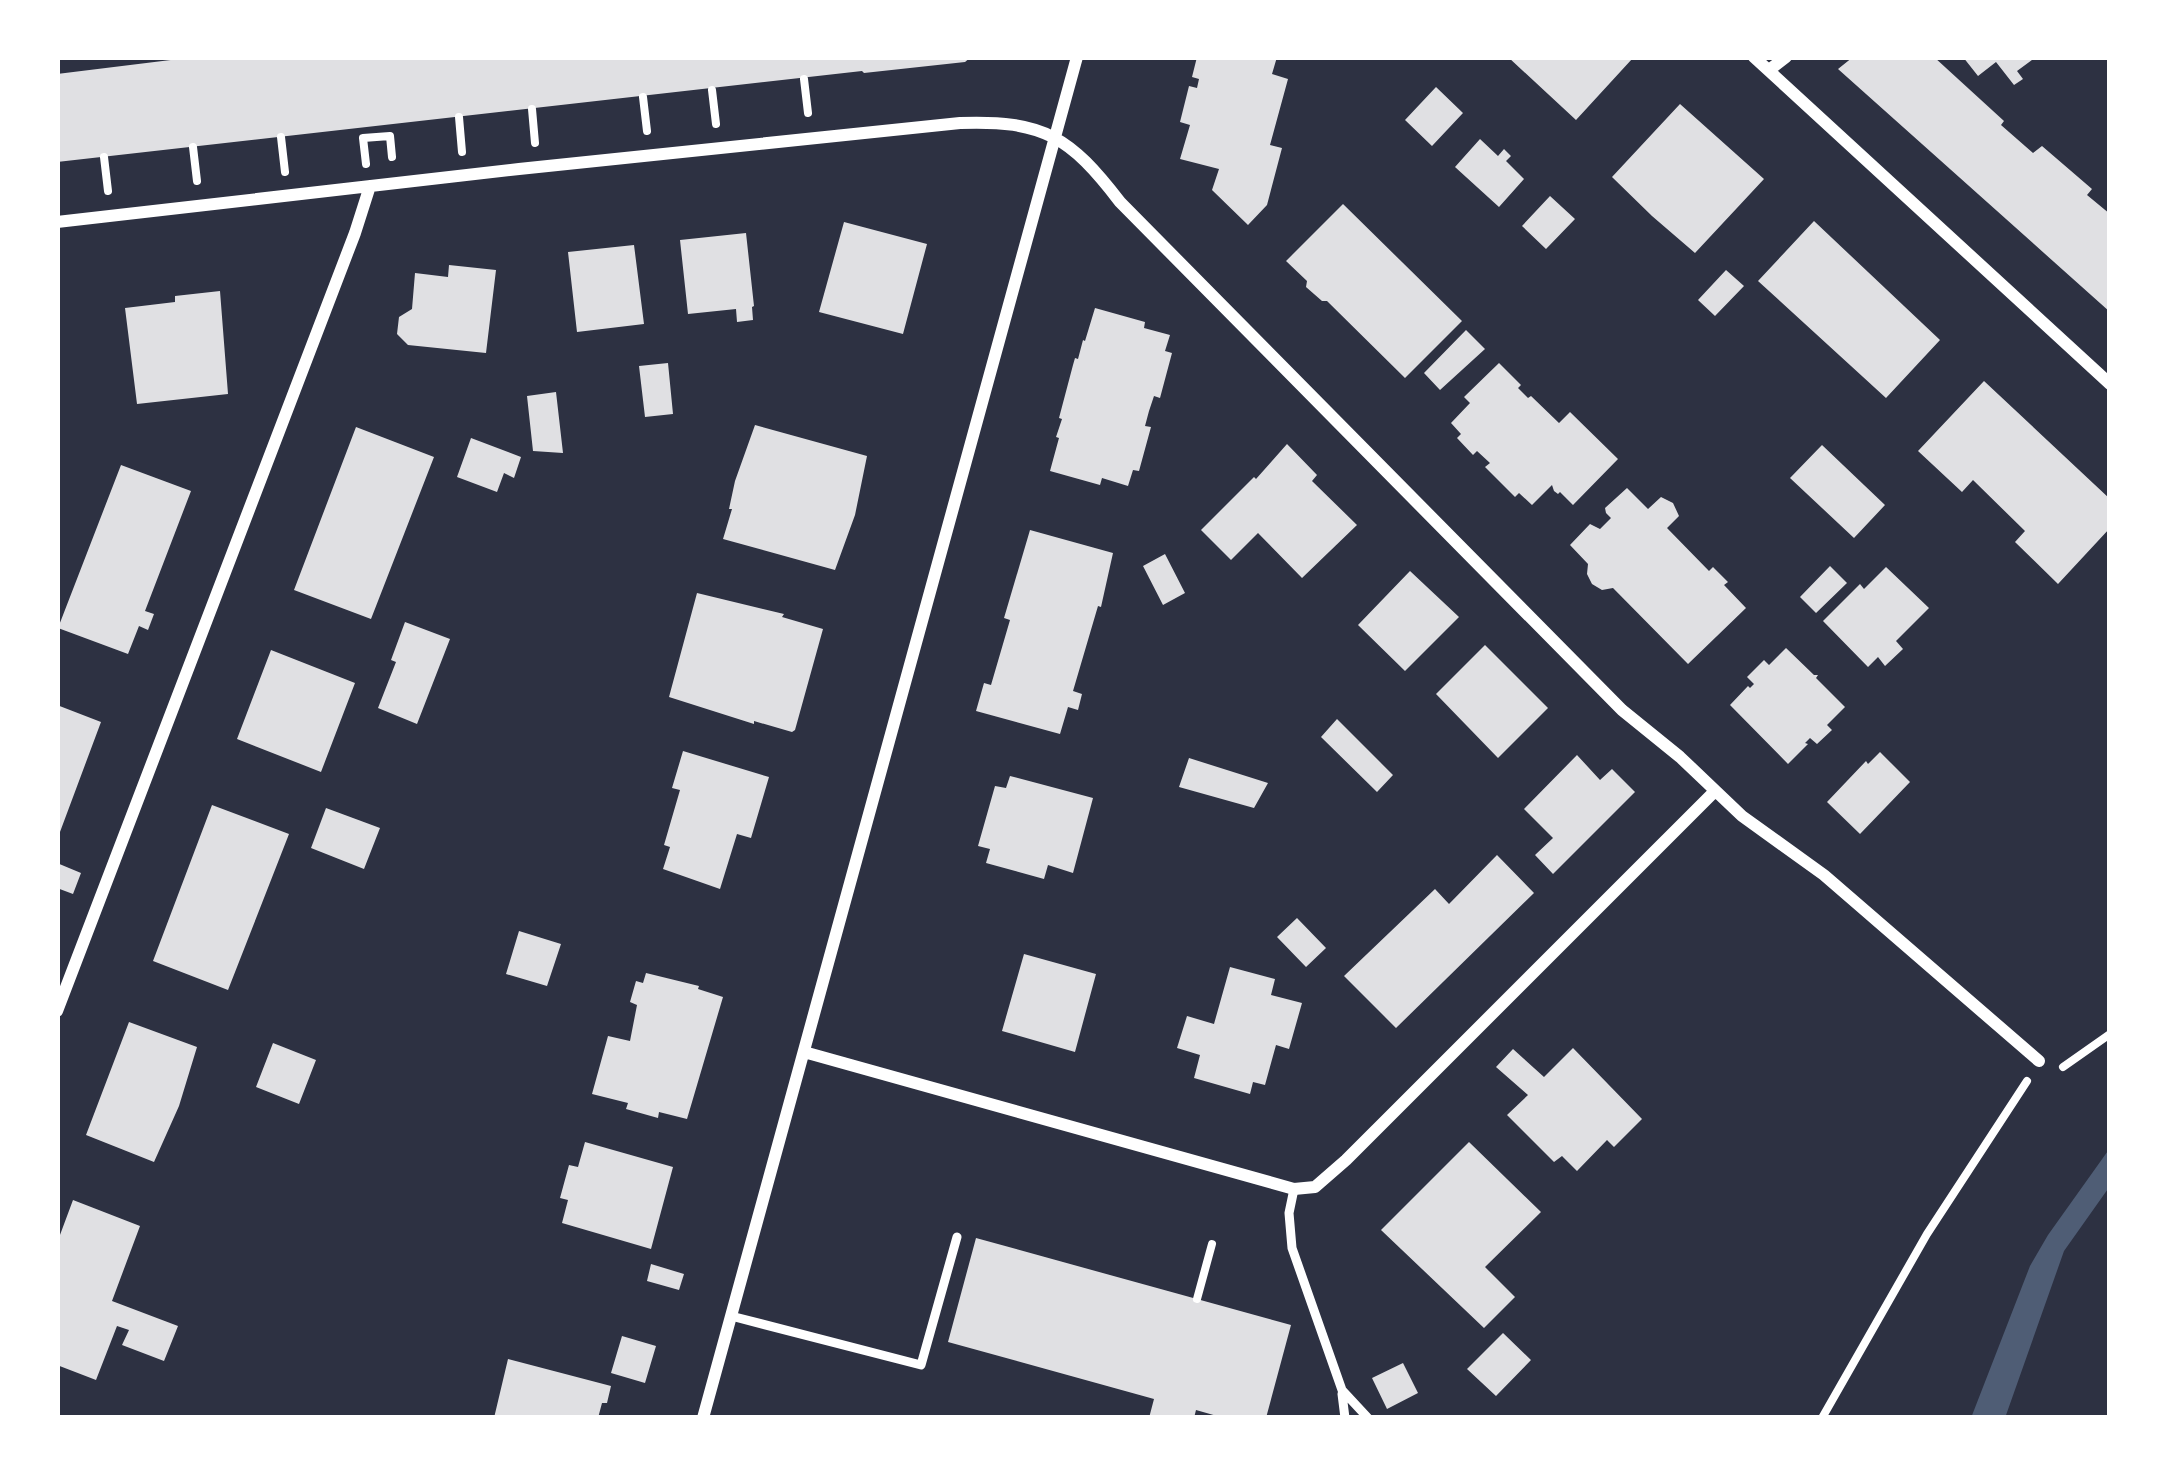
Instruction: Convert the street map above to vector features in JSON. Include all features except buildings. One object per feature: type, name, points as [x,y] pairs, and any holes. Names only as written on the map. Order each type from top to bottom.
[{"type":"street","points":[[703,1418],[1078,57]]},
{"type":"street","points":[[1754,57],[2108,381]]},
{"type":"street","points":[[1768,70],[1786,57]]},
{"type":"street","points":[[57,222],[960,123],[999,122],[1055,137],[1089,162],[1120,202],[1622,710],[1742,816],[1824,875],[2042,1066]]},
{"type":"street","points":[[57,1011],[370,186]]},
{"type":"street","points":[[804,1052],[1294,1189],[1315,1187],[1714,792]]},
{"type":"lane","points":[[1294,1189],[1288,1213],[1292,1248],[1342,1390],[1345,1418]]},
{"type":"lane","points":[[731,1316],[921,1365],[957,1237]]},
{"type":"lane","points":[[1342,1390],[1368,1418]]},
{"type":"path","points":[[804,79],[808,117]]},
{"type":"path","points":[[712,90],[716,128]]},
{"type":"path","points":[[643,97],[647,135]]},
{"type":"path","points":[[532,109],[536,147]]},
{"type":"path","points":[[459,117],[462,155]]},
{"type":"path","points":[[366,166],[363,133],[390,136],[393,163]]},
{"type":"path","points":[[281,137],[285,175]]},
{"type":"path","points":[[193,147],[198,184]]},
{"type":"path","points":[[104,157],[108,195]]},
{"type":"path","points":[[2042,1066],[2065,1066],[2110,1034]]},
{"type":"path","points":[[1822,1418],[1927,1234],[2025,1083],[2036,1077]]},
{"type":"path","points":[[1197,1299],[1212,1244]]},
{"type":"water","points":[[2110,1148],[2110,1186],[2064,1251],[2005,1418],[1971,1418],[2030,1266]]}]
